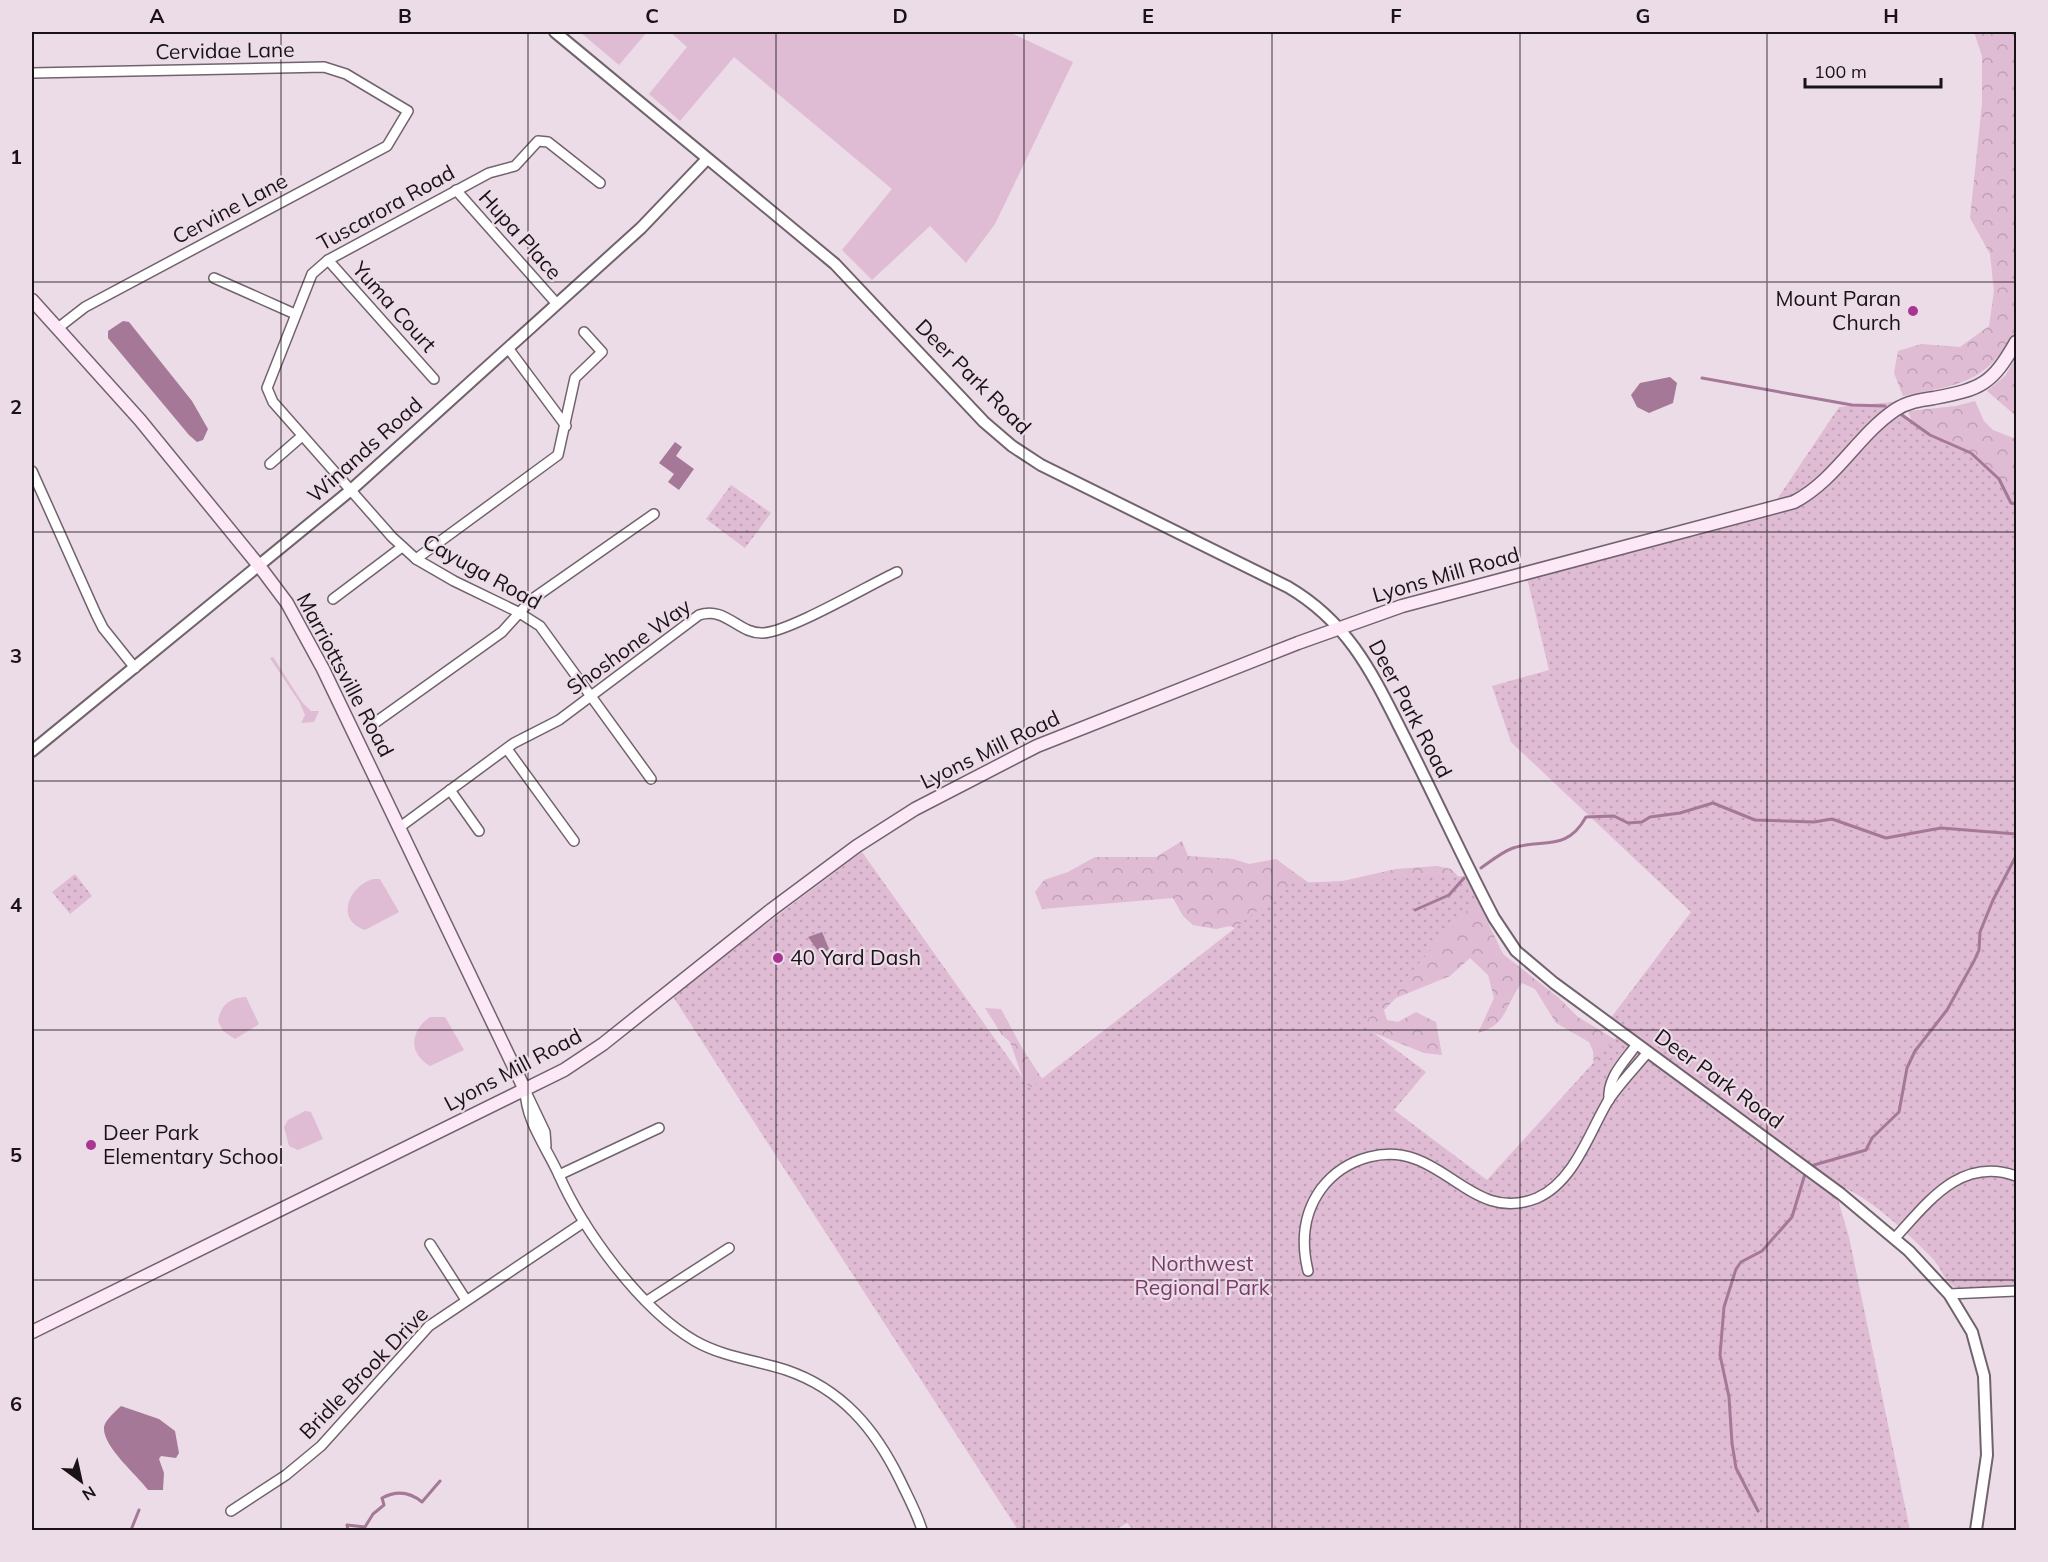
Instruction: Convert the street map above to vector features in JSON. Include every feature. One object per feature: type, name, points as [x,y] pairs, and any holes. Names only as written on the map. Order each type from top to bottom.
[{"type":"main road","name":"Marriottsville Road","points":[[32,300],[148,429],[260,567],[306,634],[525,1090]]},
{"type":"main road","name":"Lyons Mill Road","points":[[32,1332],[525,1090],[591,1053],[798,889],[857,846],[915,809],[1057,737],[1340,627],[1461,589],[1794,501],[1826,480],[1890,414],[1911,402],[1962,392],[1987,382],[2001,368],[2016,342]]},
{"type":"street","name":"Deer Park Road","points":[[555,32],[835,264],[984,422],[1020,452],[1051,470],[1288,586],[1316,605],[1340,627],[1381,690],[1504,936],[1529,963],[1801,1163],[1895,1238],[1930,1271],[1949,1294],[1975,1339],[1985,1386],[1987,1455],[1976,1530]]},
{"type":"street","name":"Cervidae Lane","points":[[32,73],[324,67],[346,74],[408,111]]},
{"type":"street","name":"Cervine Lane","points":[[58,328],[85,307],[387,146],[408,111]]},
{"type":"street","name":"Tuscarora Road","points":[[351,490],[273,402],[267,388],[312,274],[328,260],[456,190],[489,173],[515,166],[534,144],[542,140],[600,183]]},
{"type":"street","name":"Winands Road","points":[[32,751],[260,567],[351,490],[657,213],[707,159]]},
{"type":"street","name":"Hupa Place","points":[[456,190],[557,304]]},
{"type":"street","name":"Yuma Court","points":[[328,260],[434,379]]},
{"type":"street","points":[[214,278],[295,314]]},
{"type":"street","points":[[416,559],[554,458],[561,449],[575,378],[602,352],[584,332]]},
{"type":"street","points":[[508,348],[566,426]]},
{"type":"street","points":[[270,464],[302,436]]},
{"type":"street","points":[[32,471],[96,614],[135,668]]},
{"type":"street","name":"Cayuga Road","points":[[351,490],[402,547],[416,559],[454,581],[519,612],[547,634],[651,779]]},
{"type":"street","points":[[376,722],[502,633],[531,600],[654,514]]},
{"type":"street","points":[[333,598],[402,547]]},
{"type":"street","name":"Shoshone Way","points":[[400,827],[507,748],[549,726],[699,615],[716,612],[751,631],[774,631],[897,572]]},
{"type":"street","points":[[507,748],[574,841]]},
{"type":"street","points":[[450,790],[479,831]]},
{"type":"street","points":[[1609,1100],[1608,1089],[1613,1077],[1637,1044]]},
{"type":"street","points":[[1308,1271],[1303,1245],[1307,1216],[1320,1190],[1342,1168],[1376,1155],[1406,1155],[1432,1165],[1484,1199],[1512,1203],[1530,1200],[1547,1192],[1561,1181],[1609,1100],[1648,1052]]},
{"type":"street","name":"Marriottsville Road","points":[[525,1090],[525,1106],[537,1135],[546,1146],[584,1222],[608,1256],[647,1301],[678,1330],[711,1349],[810,1380],[846,1404],[877,1437],[919,1518],[922,1530]]},
{"type":"street","points":[[559,1175],[659,1128]]},
{"type":"street","points":[[1895,1238],[1936,1195],[1960,1177],[1992,1171],[2016,1176]]},
{"type":"street","name":"Bridle Brook Drive","points":[[231,1511],[304,1461],[339,1427],[429,1326],[584,1222]]},
{"type":"street","points":[[430,1244],[466,1300]]},
{"type":"street","points":[[647,1301],[729,1248]]},
{"type":"street","points":[[1949,1294],[2016,1291]]},
{"type":"green space","points":[[580,32],[647,32],[619,65]]},
{"type":"green space","points":[[670,32],[1009,32],[1073,62],[995,224],[966,263],[930,226],[872,280],[842,250],[892,189],[734,57],[680,121],[649,94],[687,47]]},
{"type":"green space","points":[[1974,32],[2013,32],[2016,38],[2016,332],[1992,363],[1981,372],[1955,384],[1903,396],[1894,373],[1898,351],[1921,344],[1960,347],[1989,326],[1994,291],[1990,254],[1970,218],[1982,104],[1982,56]]},
{"type":"green space","points":[[2016,357],[2016,416],[1987,391],[2006,375]]},
{"type":"green space","points":[[1902,401],[1803,492],[1774,504],[1839,407]]},
{"type":"green space","points":[[1975,401],[1984,421],[1993,430],[2016,439],[2016,513],[1914,427],[1908,411],[1956,406]]},
{"type":"green space","name":"Northwest Regional Park","points":[[1902,415],[1930,435],[1971,453],[1999,479],[2011,503],[2016,504],[2016,1286],[1971,1290],[1953,1286],[1934,1260],[1900,1227],[1860,1196],[1833,1183],[1849,1237],[1910,1530],[1133,1530],[1127,1523],[1115,1530],[1018,1530],[672,995],[862,852],[1030,1088],[1293,883],[1469,876],[1479,897],[1363,1025],[1426,1072],[1394,1110],[1487,1180],[1624,1029],[1610,1019],[1691,912],[1511,742],[1492,686],[1549,670],[1527,578],[1803,503],[1831,483],[1891,418]]},
{"type":"green space","points":[[731,485],[771,513],[745,548],[706,519]]},
{"type":"green space","points":[[273,657],[302,702],[311,711],[319,711],[314,722],[301,723],[305,715],[300,703],[270,658]]},
{"type":"green space","points":[[1182,841],[1188,856],[1233,859],[1249,864],[1276,859],[1309,883],[1338,882],[1396,869],[1437,866],[1451,869],[1465,883],[1479,904],[1503,954],[1559,998],[1578,1017],[1621,1043],[1594,1069],[1593,1051],[1589,1042],[1556,1023],[1535,989],[1522,983],[1501,1019],[1478,1033],[1494,998],[1488,975],[1470,958],[1450,976],[1396,998],[1384,1010],[1387,1020],[1398,1022],[1416,1012],[1436,1022],[1442,1055],[1424,1053],[1374,1033],[1031,1101],[1010,1042],[1002,1035],[985,1008],[1001,1009],[1043,1080],[1248,934],[1230,926],[1216,929],[1193,925],[1183,916],[1173,898],[1042,909],[1035,892],[1044,880],[1068,872],[1095,857],[1156,857]]},
{"type":"green space","points":[[75,874],[92,896],[70,914],[52,892]]},
{"type":"green space","points":[[373,879],[380,879],[399,912],[365,930],[350,919],[348,904],[357,889]]},
{"type":"green space","points":[[246,997],[259,1024],[235,1039],[223,1031],[218,1021],[219,1015],[227,1003]]},
{"type":"green space","points":[[430,1017],[445,1017],[464,1050],[430,1066],[418,1055],[414,1042],[418,1029]]},
{"type":"green space","points":[[305,1111],[311,1112],[323,1139],[298,1150],[289,1146],[284,1127],[288,1120]]},
{"type":"shaded area","points":[[123,321],[129,322],[192,401],[208,429],[203,440],[197,442],[189,435],[108,338],[108,331]]},
{"type":"shaded area","points":[[1670,377],[1677,383],[1673,403],[1649,413],[1637,407],[1631,395],[1640,383]]},
{"type":"shaded area","points":[[675,442],[682,447],[676,456],[694,469],[679,490],[668,482],[674,474],[659,463]]},
{"type":"shaded area","points":[[822,932],[829,949],[821,955],[808,937]]},
{"type":"shaded area","points":[[121,1406],[159,1419],[175,1431],[179,1453],[176,1458],[161,1456],[159,1459],[164,1473],[163,1490],[148,1490],[122,1461],[105,1436],[106,1422]]},
{"type":"waterway","points":[[1702,378],[1852,405],[1885,406]]},
{"type":"waterway","points":[[1902,415],[1930,435],[1971,453],[1999,479],[2011,503],[2016,504]]},
{"type":"waterway","points":[[1481,868],[1513,848],[1562,840],[1570,836],[1586,817],[1614,816],[1628,823],[1642,822],[1650,817],[1680,813],[1713,803],[1755,820],[1814,822],[1832,819],[1886,838],[1941,828],[2016,834]]},
{"type":"waterway","points":[[1814,1165],[1866,1150],[1872,1138],[1899,1112],[1907,1068],[1915,1051],[1947,1010],[1974,961],[1979,950],[1980,932],[1993,900],[2016,856]]},
{"type":"waterway","points":[[1415,910],[1449,895],[1464,878]]},
{"type":"waterway","points":[[1758,1511],[1736,1468],[1729,1397],[1720,1355],[1724,1307],[1736,1269],[1741,1262],[1762,1251],[1792,1217],[1805,1174]]},
{"type":"waterway","points":[[348,1530],[347,1525],[365,1527],[373,1514],[384,1505],[382,1498],[403,1493],[422,1502],[440,1481]]},
{"type":"waterway","points":[[131,1530],[139,1510]]},
{"type":"place","name":"Mount Paran Church","points":[[1913,311]]},
{"type":"place","name":"40 Yard Dash","points":[[778,958]]},
{"type":"place","name":"Deer Park Elementary School","points":[[91,1145]]}]
